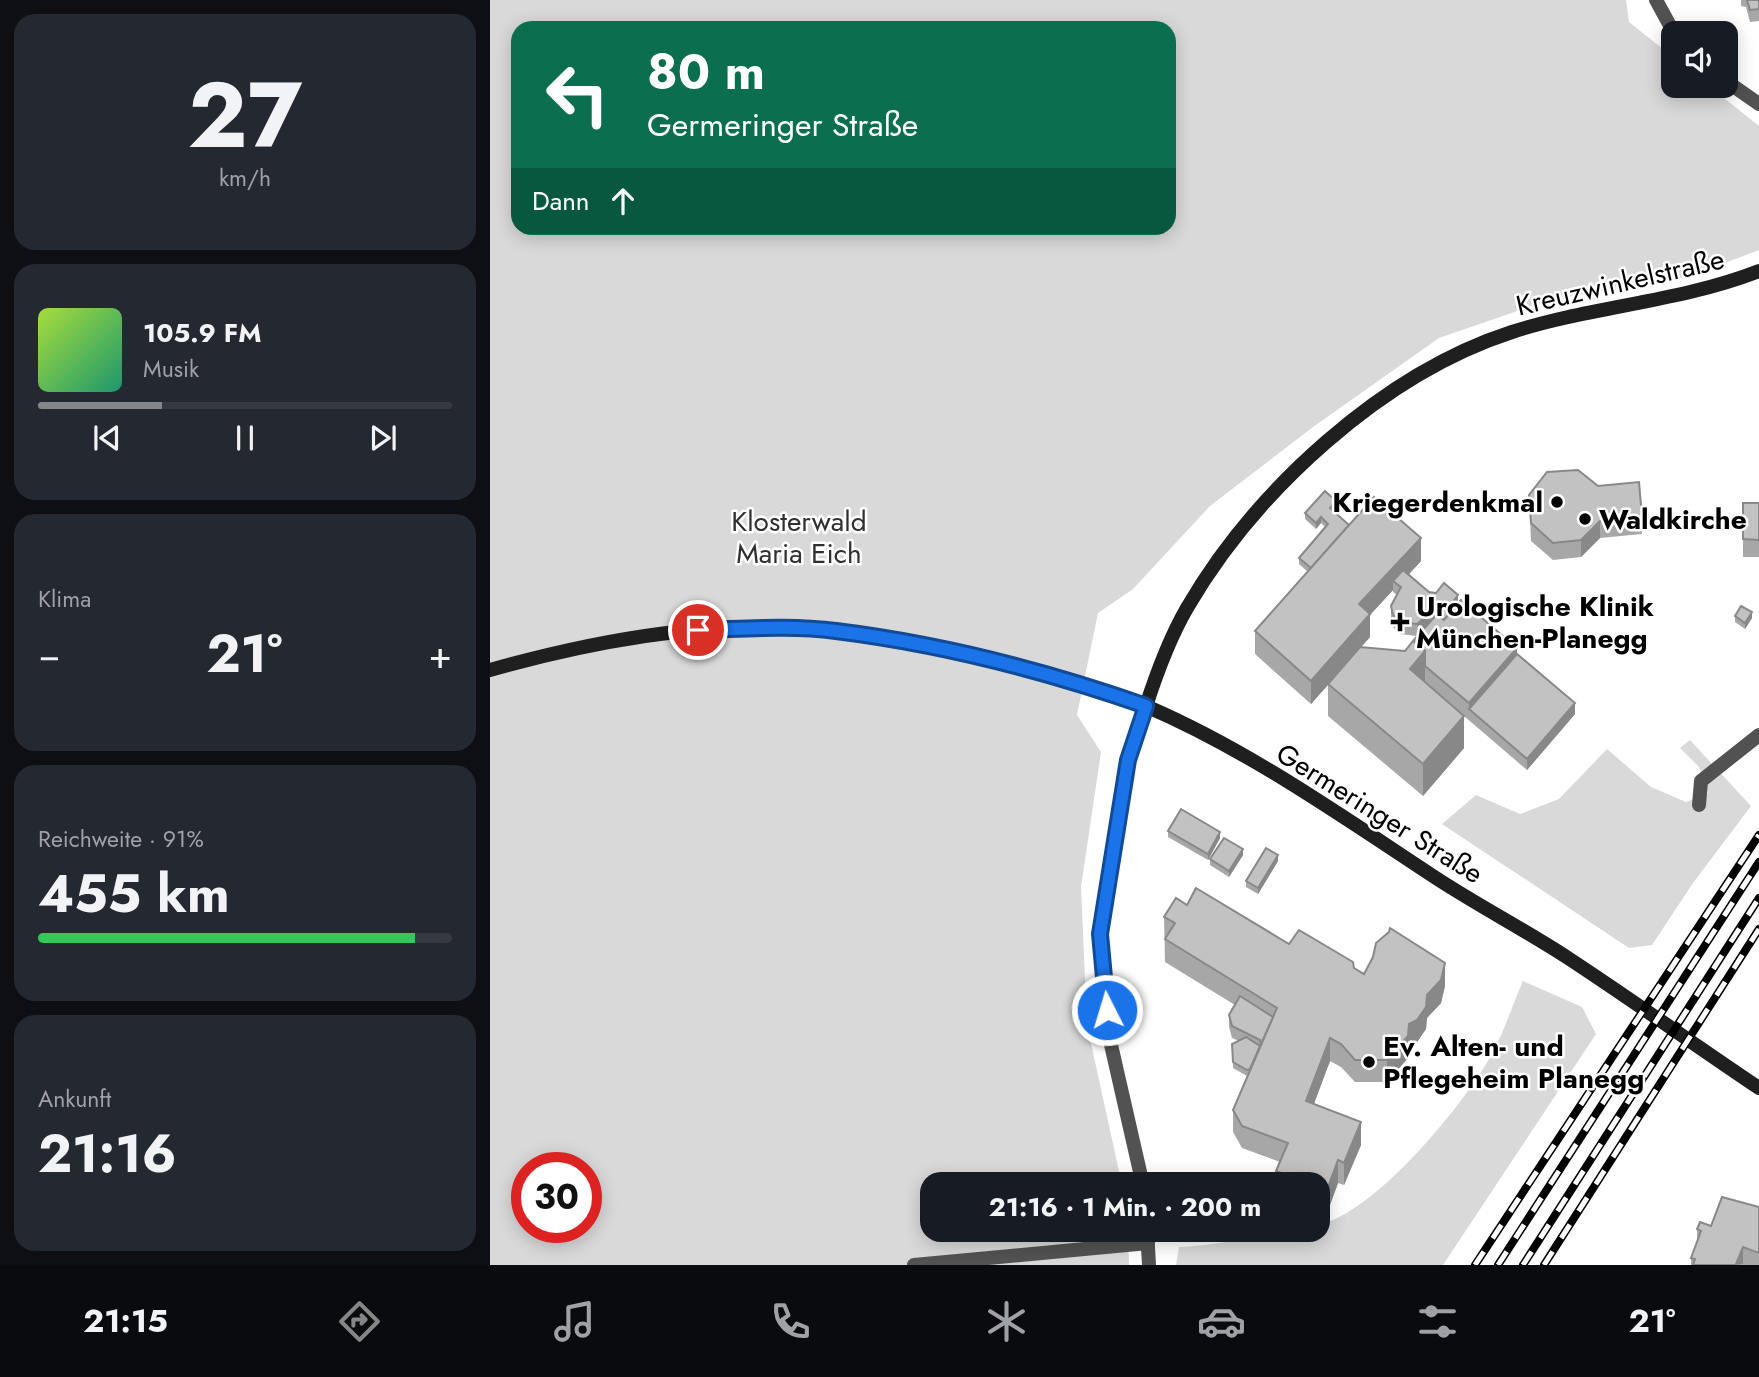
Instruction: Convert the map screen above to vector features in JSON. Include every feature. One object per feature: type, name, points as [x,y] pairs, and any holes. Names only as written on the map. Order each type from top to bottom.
[{"type":"main road","name":"Kreuzwinkelstraße","points":[[1146,706],[1161,660],[1187,608],[1227,547],[1271,498],[1340,430],[1395,388],[1448,357],[1511,332],[1591,310],[1720,286],[1759,271]]},
{"type":"main road","name":"Germeringer Straße","points":[[490,670],[550,653],[698,630],[834,630],[942,648],[1086,685],[1146,706],[1212,738],[1363,828],[1437,878],[1570,960],[1759,1088]]},
{"type":"street","points":[[1656,0],[1667,21]]},
{"type":"street","points":[[1738,89],[1759,104]]},
{"type":"street","name":"Kreuzwinkelstraße","points":[[1140,1172],[1109,1035],[1100,934],[1128,760],[1146,706]]},
{"type":"street","points":[[1699,806],[1701,781],[1759,735]]},
{"type":"street","points":[[914,1265],[1099,1242]]},
{"type":"street","points":[[1147,1242],[1149,1265]]},
{"type":"green space","name":"Klosterwald Maria Eich","points":[[490,0],[1626,0],[1629,22],[1661,47],[1661,98],[1724,98],[1759,126],[1759,250],[1688,277],[1549,300],[1439,338],[1313,427],[1210,506],[1133,589],[1098,613],[1077,715],[1101,752],[1081,887],[1087,1025],[1119,1172],[920,1172],[920,1242],[1128,1242],[1129,1265],[490,1265]]},
{"type":"green space","points":[[1690,740],[1751,806],[1693,883],[1652,945],[1629,948],[1442,824],[1476,795],[1520,814],[1559,799],[1607,749],[1651,787],[1686,802],[1708,793],[1699,767],[1680,748]]},
{"type":"green space","points":[[1523,981],[1582,1007],[1596,1034],[1443,1265],[1176,1265],[1179,1247],[1227,1242],[1330,1242],[1330,1221],[1364,1202],[1412,1158],[1473,1084],[1497,1044]]},
{"type":"building","points":[[1747,0],[1759,0],[1759,9],[1750,10]]},
{"type":"building","name":"Waldkirche","points":[[1578,470],[1598,486],[1639,482],[1642,517],[1600,521],[1581,540],[1553,543],[1531,523],[1529,495],[1547,472]]},
{"type":"building","points":[[1325,491],[1336,501],[1330,508],[1349,525],[1311,568],[1299,558],[1328,524],[1321,517],[1316,523],[1305,513]]},
{"type":"building","points":[[1374,497],[1421,538],[1359,604],[1370,614],[1311,681],[1255,631]]},
{"type":"building","points":[[1743,503],[1759,503],[1759,540],[1743,539]]},
{"type":"building","points":[[1403,570],[1429,592],[1436,593],[1444,583],[1458,595],[1449,607],[1452,611],[1444,620],[1437,614],[1435,616],[1430,613],[1417,624],[1400,622],[1393,615],[1391,606],[1401,587],[1393,581]]},
{"type":"building","points":[[1461,600],[1517,648],[1469,703],[1425,666],[1425,651],[1414,640],[1437,614],[1444,620]]},
{"type":"building","points":[[1741,606],[1752,612],[1745,623],[1735,616]]},
{"type":"building","points":[[1413,641],[1425,651],[1410,669],[1464,716],[1423,764],[1328,684],[1360,647],[1405,651]]},
{"type":"building","points":[[1517,654],[1575,703],[1527,759],[1469,709]]},
{"type":"building","points":[[1181,809],[1220,832],[1208,854],[1168,831]]},
{"type":"building","points":[[1224,838],[1243,849],[1229,871],[1210,859]]},
{"type":"building","points":[[1266,848],[1278,855],[1258,888],[1246,881]]},
{"type":"building","name":"Ev. Alten- und Pflegeheim Planegg","points":[[1196,888],[1289,944],[1299,930],[1353,962],[1354,968],[1364,974],[1373,957],[1376,943],[1390,928],[1445,963],[1441,980],[1427,995],[1426,1007],[1417,1020],[1409,1024],[1408,1036],[1387,1060],[1355,1060],[1341,1044],[1330,1038],[1306,1101],[1361,1122],[1344,1163],[1338,1160],[1330,1182],[1330,1172],[1276,1171],[1288,1143],[1242,1126],[1233,1110],[1277,1008],[1165,939],[1175,923],[1164,917],[1176,898],[1187,905]]},
{"type":"building","points":[[1240,996],[1273,1017],[1261,1044],[1260,1040],[1232,1026],[1229,1015]]},
{"type":"building","points":[[1246,1037],[1260,1046],[1250,1069],[1247,1070],[1233,1062],[1232,1044]]},
{"type":"building","points":[[1722,1197],[1759,1207],[1759,1253],[1743,1247],[1736,1264],[1738,1265],[1693,1265],[1695,1259],[1691,1258],[1701,1231],[1697,1229],[1700,1222],[1711,1226]]},
{"type":"railway","points":[[1475,1265],[1759,835]]},
{"type":"railway","points":[[1498,1265],[1759,862]]},
{"type":"railway","points":[[1523,1265],[1759,898]]},
{"type":"railway","points":[[1544,1265],[1759,929]]},
{"type":"place","name":"Kriegerdenkmal","points":[[1557,502]]},
{"type":"place","name":"Waldkirche","points":[[1585,519]]},
{"type":"place","name":"Urologische Klinik München-Planegg","points":[[1400,622]]},
{"type":"place","name":"Ev. Alten- und Pflegeheim Planegg","points":[[1369,1062]]},
{"type":"route","points":[[698,630],[834,630],[942,648],[1086,685],[1146,706],[1128,760],[1100,934],[1107,1010]]}]
